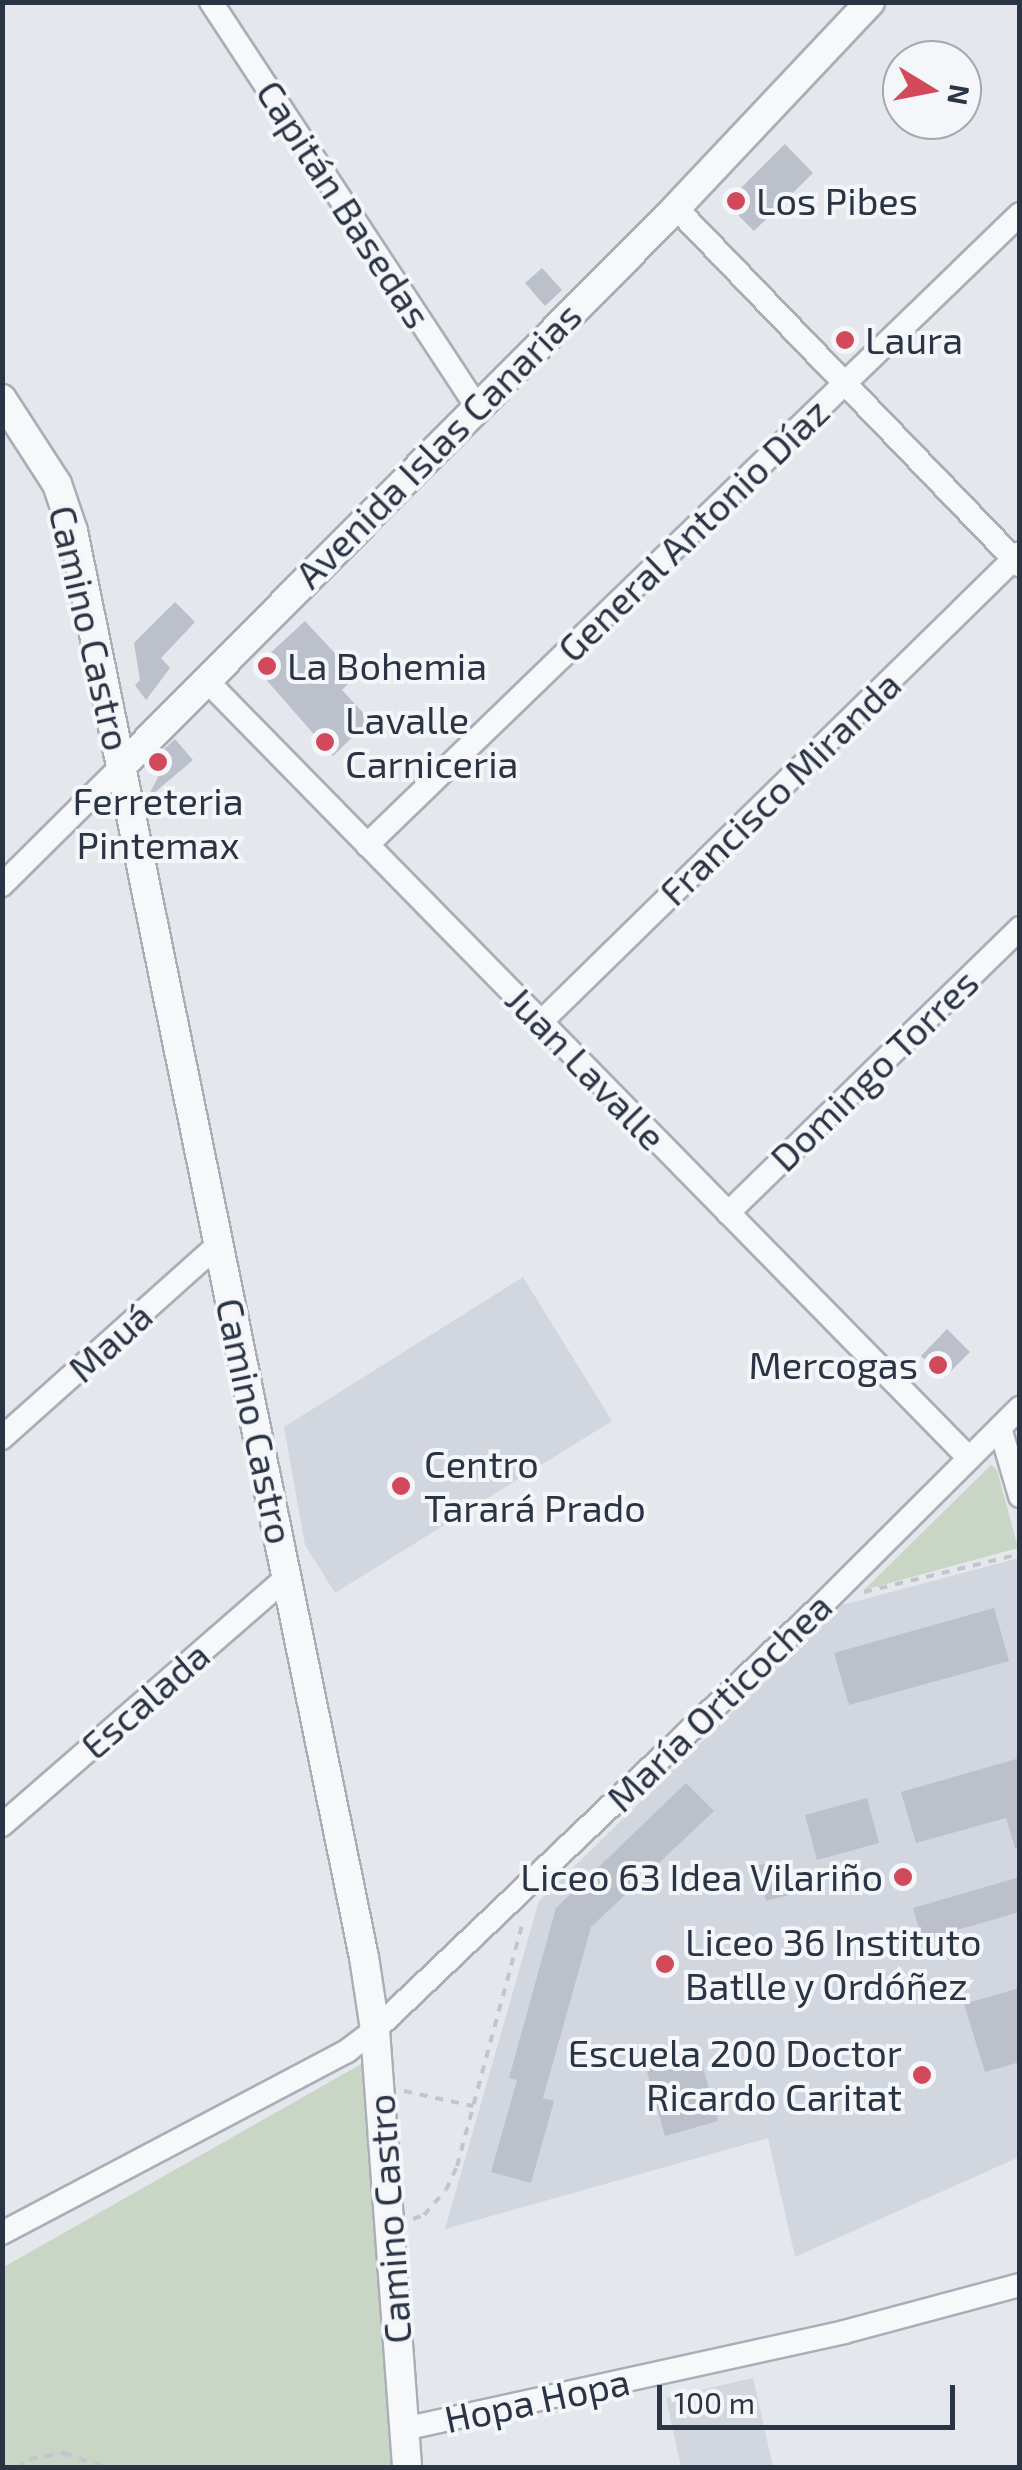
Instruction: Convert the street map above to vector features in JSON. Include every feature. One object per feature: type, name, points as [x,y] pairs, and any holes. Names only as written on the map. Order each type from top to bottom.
[{"type":"street","name":"Capitán Basedas","points":[[211,2],[476,406]]},
{"type":"street","name":"Avenida Islas Canarias","points":[[2,886],[676,208],[864,5]]},
{"type":"street","points":[[676,208],[1017,559]]},
{"type":"street","name":"General Antonio Díaz","points":[[368,845],[1020,214]]},
{"type":"street","name":"Camino Castro","points":[[2,399],[45,463],[67,510],[288,1576],[375,2030],[407,2468]]},
{"type":"street","name":"Francisco Miranda","points":[[541,1022],[1017,559]]},
{"type":"street","name":"Juan Lavalle","points":[[205,679],[968,1457]]},
{"type":"street","name":"Domingo Torres","points":[[728,1213],[1020,928]]},
{"type":"street","name":"Mauá","points":[[2,1438],[218,1245]]},
{"type":"street","name":"María Orticochea","points":[[2,2233],[347,2051],[375,2030],[826,1602],[1020,1408]]},
{"type":"street","points":[[1000,1428],[1020,1496]]},
{"type":"street","name":"Escalada","points":[[2,1825],[288,1576]]},
{"type":"street","name":"Hopa Hopa","points":[[404,2429],[844,2332],[1020,2285]]},
{"type":"path","points":[[864,1592],[1020,1554]]},
{"type":"path","points":[[390,2228],[424,2215],[446,2190],[523,1922],[520,1893]]},
{"type":"path","points":[[379,2085],[473,2106]]},
{"type":"path","points":[[18,2468],[29,2459],[64,2454],[106,2468]]},
{"type":"shaded area","name":"Centro Tarará Prado","points":[[523,1277],[612,1421],[335,1593],[305,1545],[284,1427]]},
{"type":"shaded area","points":[[1019,1558],[1019,2157],[795,2257],[768,2138],[445,2229],[539,1901],[842,1605]]},
{"type":"shaded area","points":[[753,2378],[773,2467],[681,2467],[666,2398]]},
{"type":"green space","points":[[991,1465],[997,1470],[1018,1548],[864,1590]]},
{"type":"green space","points":[[363,2063],[373,2071],[396,2467],[3,2467],[2,2268]]},
{"type":"building","points":[[785,144],[813,173],[754,231],[726,203]]},
{"type":"building","points":[[542,268],[562,290],[545,306],[525,283]]},
{"type":"building","points":[[175,602],[195,622],[161,658],[170,668],[146,700],[135,685],[140,680],[134,643]]},
{"type":"building","points":[[305,621],[356,676],[342,690],[370,720],[333,756],[255,667]]},
{"type":"building","points":[[175,739],[193,760],[147,799],[162,769],[152,765],[154,758]]},
{"type":"building","points":[[947,1329],[970,1352],[944,1378],[921,1356]]},
{"type":"building","points":[[994,1608],[1009,1661],[849,1705],[834,1653]]},
{"type":"building","points":[[1020,1758],[1020,1848],[1015,1848],[1006,1818],[916,1843],[901,1792]]},
{"type":"building","points":[[686,1783],[714,1811],[591,1927],[543,2098],[554,2101],[531,2183],[491,2172],[517,2080],[509,2078],[556,1908]]},
{"type":"building","points":[[867,1798],[879,1843],[817,1860],[805,1815]]},
{"type":"building","points":[[781,1860],[790,1895],[766,1901],[756,1866]]},
{"type":"building","points":[[1020,1877],[1020,1912],[922,1940],[913,1908]]},
{"type":"building","points":[[1020,1988],[1020,2062],[985,2072],[964,2004]]},
{"type":"building","points":[[697,2046],[718,2121],[665,2136],[644,2061]]},
{"type":"place","name":"Los Pibes","points":[[736,201]]},
{"type":"place","name":"Laura","points":[[845,340]]},
{"type":"place","name":"La Bohemia","points":[[267,666]]},
{"type":"place","name":"Lavalle Carniceria","points":[[325,742]]},
{"type":"place","name":"Ferreteria Pintemax","points":[[158,762]]},
{"type":"place","name":"Mercogas","points":[[938,1365]]},
{"type":"place","name":"Centro Tarará Prado","points":[[401,1486]]},
{"type":"place","name":"Liceo 63 Idea Vilariño","points":[[903,1877]]},
{"type":"place","name":"Liceo 36 Instituto Batlle y Ordóñez","points":[[665,1964]]},
{"type":"place","name":"Escuela 200 Doctor Ricardo Caritat","points":[[922,2075]]}]
